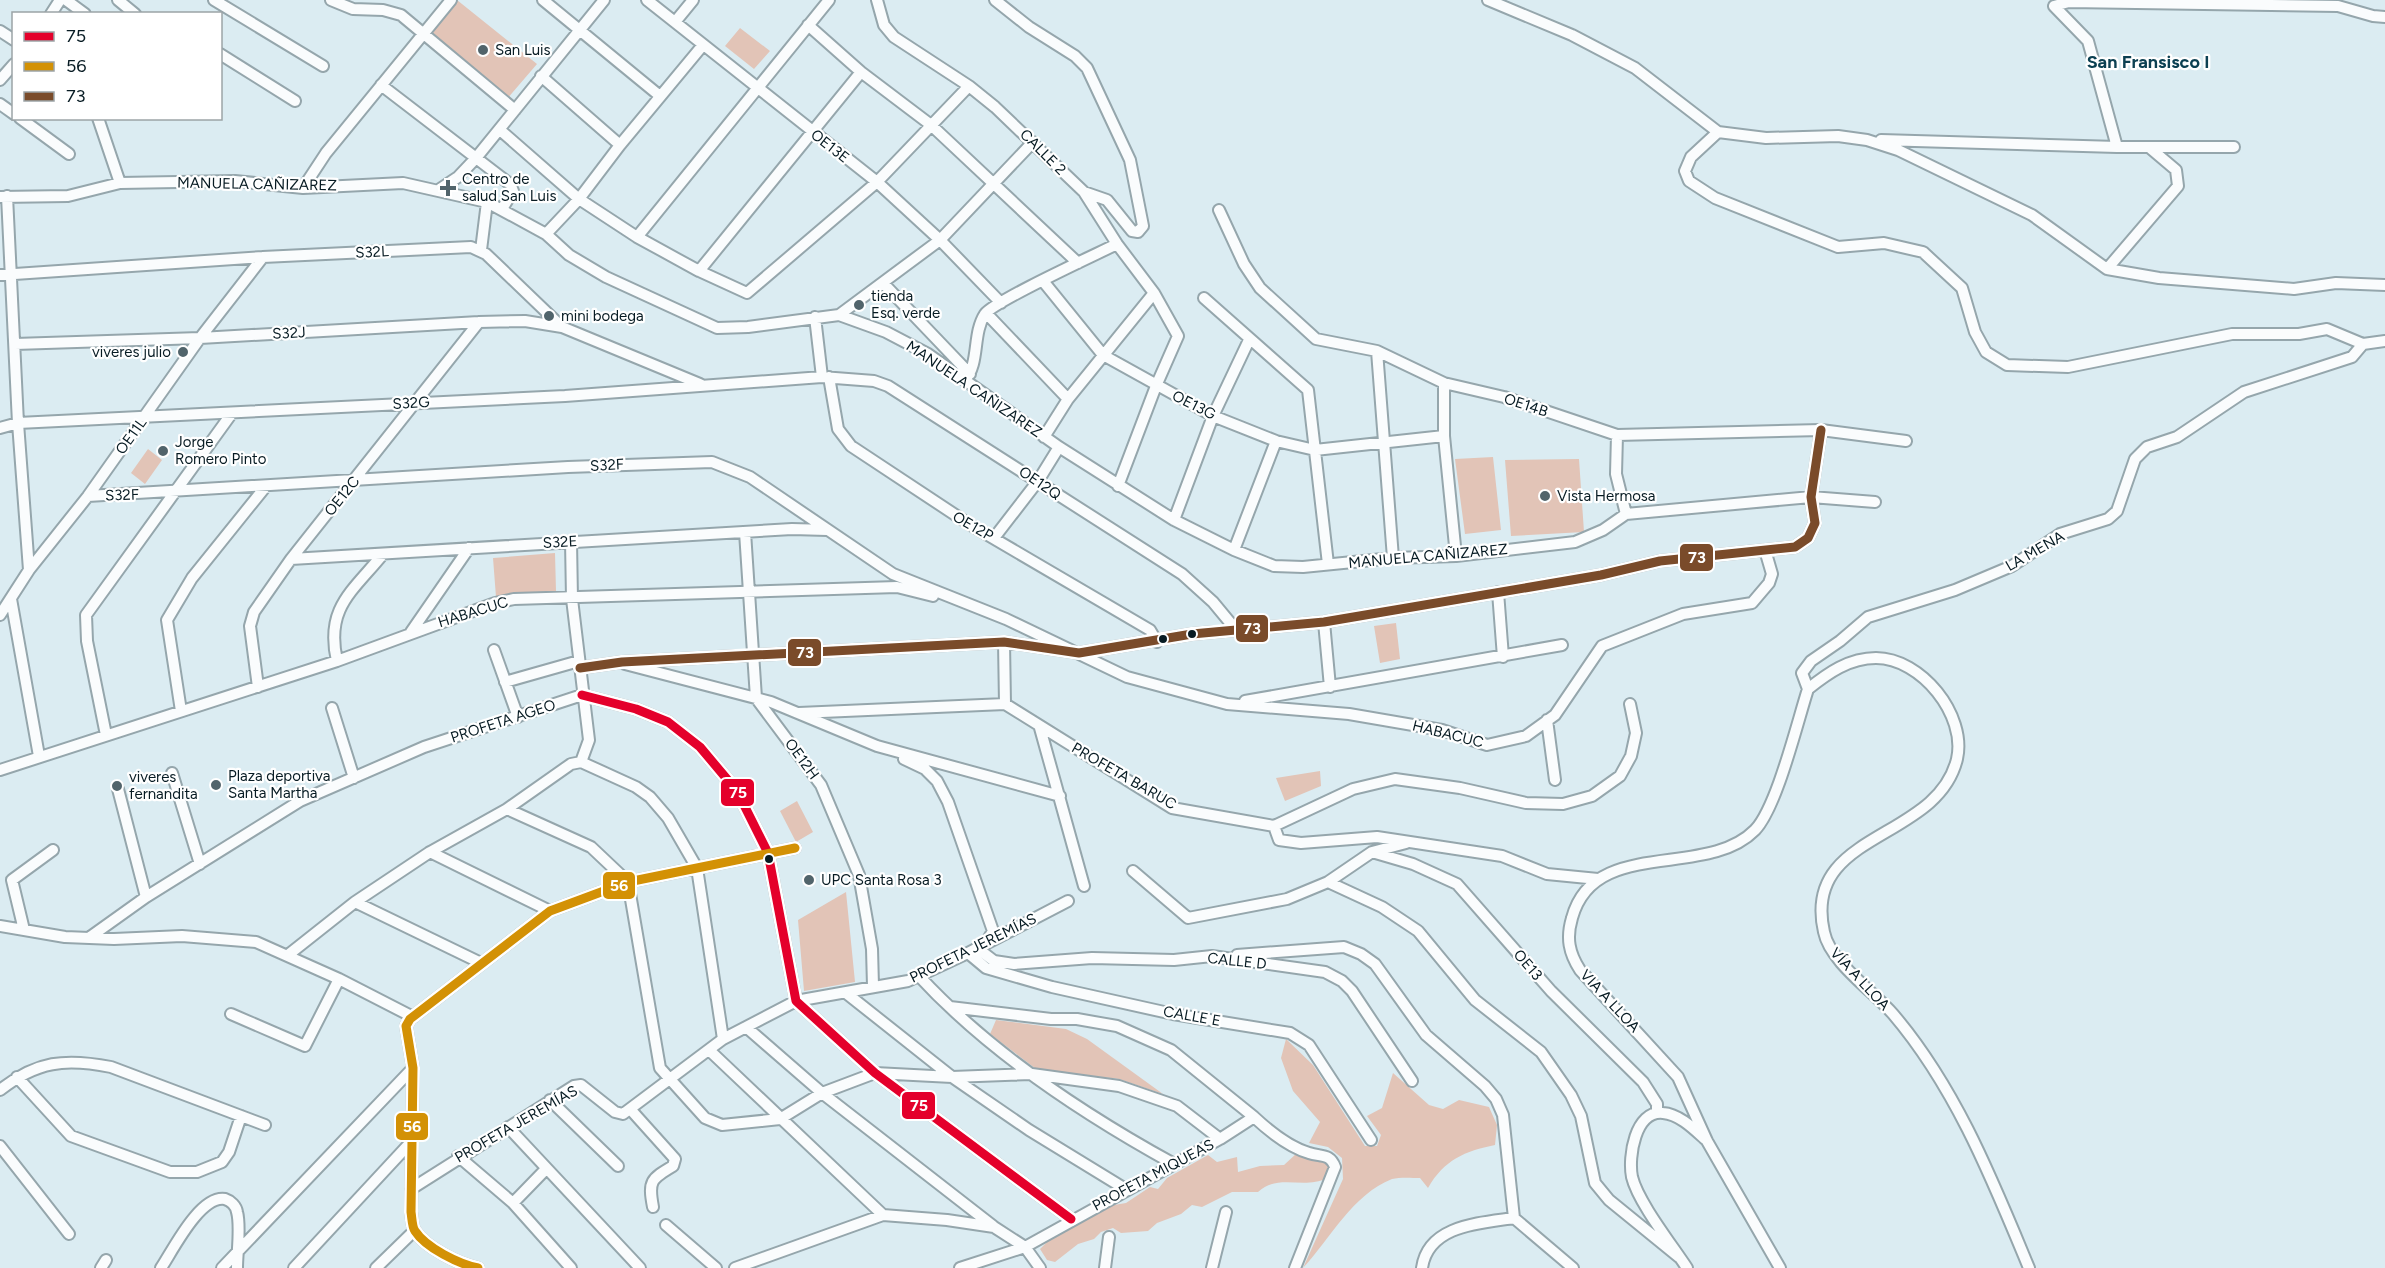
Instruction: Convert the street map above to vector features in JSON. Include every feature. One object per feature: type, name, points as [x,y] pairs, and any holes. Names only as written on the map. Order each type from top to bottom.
[{"type":"street","points":[[66,0],[82,12]]},
{"type":"street","points":[[118,0],[133,12]]},
{"type":"street","points":[[214,0],[323,66]]},
{"type":"street","points":[[331,0],[353,9],[392,6],[515,110]]},
{"type":"street","points":[[303,188],[326,153],[422,32],[451,0]]},
{"type":"street","points":[[543,0],[660,96]]},
{"type":"street","points":[[440,189],[458,177],[476,158],[604,0]]},
{"type":"street","name":"OE13E","points":[[647,0],[877,182],[940,240],[1001,303]]},
{"type":"street","points":[[675,22],[693,0]]},
{"type":"street","points":[[637,237],[756,87],[829,0]]},
{"type":"street","name":"CALLE 2","points":[[877,0],[884,25],[894,37],[969,86],[1034,142],[1084,192],[1117,244],[1154,293],[1178,336],[1156,386]]},
{"type":"street","points":[[995,0],[1029,27],[1080,60],[1087,68],[1130,160],[1143,226],[1138,232],[1132,231],[1107,200],[1084,192]]},
{"type":"street","points":[[1488,0],[1572,35],[1635,68],[1718,132],[1766,138],[1838,136],[1867,140],[2150,148],[2234,147]]},
{"type":"street","points":[[2117,147],[2088,41],[2054,6],[2069,2],[2338,6],[2373,16],[2385,16]]},
{"type":"street","points":[[808,25],[861,72],[931,125],[1078,263]]},
{"type":"street","points":[[546,234],[579,199],[620,145],[703,45]]},
{"type":"street","points":[[222,55],[295,101]]},
{"type":"street","points":[[0,80],[12,65]]},
{"type":"street","points":[[699,271],[861,72]]},
{"type":"street","points":[[541,76],[620,145]]},
{"type":"street","points":[[381,85],[513,187],[502,209]]},
{"type":"street","points":[[500,130],[579,199],[637,237],[699,271],[747,293],[877,182],[969,86]]},
{"type":"street","points":[[23,120],[69,154]]},
{"type":"street","points":[[99,120],[120,183]]},
{"type":"street","points":[[1718,132],[1691,157],[1685,171],[1689,181],[1715,198],[1838,247],[1884,243],[1923,252],[1962,288],[1974,332],[1986,352],[2007,365],[2068,367],[2232,334],[2299,334],[2327,329],[2363,344]]},
{"type":"street","points":[[1867,140],[1898,150],[1991,193],[2031,215],[2107,269],[2159,278],[2294,289],[2337,283],[2385,285]]},
{"type":"street","points":[[839,315],[940,240],[1034,142]]},
{"type":"street","points":[[2107,269],[2178,186],[2176,170],[2150,148]]},
{"type":"street","name":"MANUELA CAÑIZAREZ","points":[[3,197],[68,196],[120,183],[235,181],[303,188],[403,183],[440,189],[487,202],[546,234],[569,255],[606,277],[717,328],[748,327],[839,315],[886,332],[968,377],[1044,437],[1174,520],[1234,550],[1274,566],[1456,556],[1575,542],[1603,530],[1626,514],[1811,497],[1875,502]]},
{"type":"street","points":[[3,197],[5,274],[15,344],[18,423],[29,570]]},
{"type":"street","points":[[487,202],[481,250],[562,327],[702,385]]},
{"type":"street","name":"OE14B","points":[[1219,210],[1244,264],[1260,288],[1316,339],[1377,351],[1444,383],[1504,397],[1617,435],[1821,430],[1906,441]]},
{"type":"street","points":[[968,377],[975,340],[986,314],[1001,303],[1117,244]]},
{"type":"street","name":"S32L","points":[[5,274],[263,257],[471,247],[481,250]]},
{"type":"street","name":"OE11L","points":[[0,615],[29,570],[88,496],[200,338],[263,257]]},
{"type":"street","name":"OE13G","points":[[1043,281],[1102,355],[1213,416],[1276,441],[1315,450],[1384,444],[1443,435]]},
{"type":"street","points":[[883,283],[968,377]]},
{"type":"street","points":[[1044,437],[1068,399],[1154,293]]},
{"type":"street","points":[[1204,298],[1308,390],[1328,564]]},
{"type":"street","points":[[986,314],[1068,399]]},
{"type":"street","name":"OE12P","points":[[815,317],[825,377],[838,429],[851,446],[939,506],[1150,630],[1157,642]]},
{"type":"street","name":"S32J","points":[[15,344],[200,338],[479,322],[525,321],[562,327]]},
{"type":"street","name":"OE12C","points":[[258,687],[251,619],[291,559],[479,322]]},
{"type":"street","points":[[1174,520],[1213,416],[1249,340]]},
{"type":"street","name":"LA MENA","points":[[1808,689],[1802,673],[1810,661],[1840,641],[1868,616],[1955,590],[2012,566],[2060,534],[2108,519],[2116,511],[2135,459],[2147,447],[2177,437],[2244,392],[2352,357],[2363,344],[2385,341]]},
{"type":"street","points":[[1377,351],[1393,558]]},
{"type":"street","name":"S32G","points":[[0,428],[18,423],[565,396],[825,377]]},
{"type":"street","name":"OE12Q","points":[[825,377],[874,381],[888,386],[1182,574],[1213,602],[1237,631]]},
{"type":"street","points":[[1444,383],[1443,435],[1456,556]]},
{"type":"street","points":[[1118,486],[1156,386]]},
{"type":"street","points":[[106,735],[87,641],[86,615],[232,413]]},
{"type":"street","points":[[505,682],[580,664],[1004,642],[1079,653],[1157,642],[1192,634],[1324,622],[1602,575],[1660,561],[1795,546],[1808,538],[1815,523],[1811,497],[1821,430]]},
{"type":"street","points":[[1617,435],[1616,474],[1626,514]]},
{"type":"street","points":[[1234,550],[1276,441]]},
{"type":"street","points":[[994,538],[1038,481],[1059,447]]},
{"type":"street","name":"S32F","points":[[88,496],[174,493],[568,467],[712,462],[743,473],[893,574],[1006,619],[1079,653]]},
{"type":"street","points":[[181,711],[167,620],[192,578],[266,486]]},
{"type":"street","name":"S32E","points":[[291,559],[792,529],[829,530]]},
{"type":"street","points":[[745,532],[756,698]]},
{"type":"street","points":[[571,541],[572,599],[589,743],[581,762]]},
{"type":"street","points":[[411,632],[469,548]]},
{"type":"street","name":"HABACUC","points":[[1079,653],[1127,677],[1227,704],[1349,714],[1442,730],[1487,745],[1526,736],[1555,714],[1602,646],[1683,614],[1752,603],[1769,583],[1772,574],[1765,550]]},
{"type":"street","points":[[337,661],[332,634],[335,618],[344,602],[383,554]]},
{"type":"street","name":"HABACUC","points":[[0,770],[337,661],[495,603],[514,600],[897,587],[967,605]]},
{"type":"street","points":[[1498,592],[1503,657]]},
{"type":"street","points":[[11,599],[39,756]]},
{"type":"street","points":[[1324,622],[1330,687]]},
{"type":"street","points":[[799,713],[1005,704],[1004,642]]},
{"type":"street","points":[[1227,704],[1562,645]]},
{"type":"street","points":[[494,650],[518,717]]},
{"type":"street","name":"VÍA A LLOA","points":[[1808,689],[1828,673],[1851,661],[1877,657],[1899,662],[1936,689],[1953,718],[1957,730],[1957,759],[1940,792],[1919,812],[1860,847],[1839,865],[1823,885],[1822,920],[1831,950],[1890,1012],[1919,1046],[1941,1078],[1993,1180],[2029,1268]]},
{"type":"street","points":[[622,662],[640,670],[756,698],[799,713],[925,769],[937,781],[958,824],[993,931],[987,942]]},
{"type":"street","name":"VIA A LLOA","points":[[1780,1268],[1707,1141],[1678,1077],[1580,970],[1570,950],[1568,939],[1573,914],[1579,902],[1598,879],[1626,867],[1725,849],[1754,831],[1765,816],[1774,796],[1808,689]]},
{"type":"street","points":[[582,695],[652,714],[685,734],[714,762],[736,791],[768,853],[796,1001],[874,1073],[1071,1219]]},
{"type":"street","name":"PROFETA AGEO","points":[[90,937],[146,897],[300,801],[424,747],[582,695]]},
{"type":"street","name":"OE12H","points":[[756,698],[821,785],[859,875],[872,949],[873,986]]},
{"type":"street","name":"PROFETA BARUC","points":[[1005,704],[1040,728],[1172,808],[1274,826]]},
{"type":"street","points":[[1598,879],[1546,874],[1502,856],[1377,837],[1301,843],[1280,840],[1274,826],[1353,789],[1395,779],[1460,788],[1526,803],[1563,804],[1592,796],[1620,776],[1631,756],[1636,733],[1630,704]]},
{"type":"street","points":[[332,708],[354,778]]},
{"type":"street","points":[[1547,720],[1556,780]]},
{"type":"street","points":[[1040,728],[1084,886]]},
{"type":"street","points":[[877,746],[1060,796]]},
{"type":"street","points":[[288,955],[355,902],[430,852],[507,809],[571,764],[581,762],[636,787],[650,797],[668,818],[697,868],[723,1039]]},
{"type":"street","points":[[172,773],[200,864]]},
{"type":"street","points":[[118,789],[146,897]]},
{"type":"street","points":[[507,809],[591,847],[628,882],[660,1068],[669,1081],[705,1119],[713,1123],[722,1125],[780,1119],[822,1093],[874,1073],[952,1077],[1032,1074],[1119,1086],[1177,1106],[1220,1139]]},
{"type":"street","points":[[1134,871],[1188,918],[1258,907],[1287,899],[1328,882],[1372,852],[1411,842]]},
{"type":"street","points":[[478,1268],[465,1265],[442,1253],[414,1231],[411,1212],[413,1068],[406,1026],[413,1017],[550,911],[628,882],[795,848]]},
{"type":"street","points":[[24,930],[12,880],[53,850]]},
{"type":"street","points":[[430,852],[550,911]]},
{"type":"street","name":"OE13","points":[[1372,852],[1413,864],[1457,884],[1551,991],[1643,1082],[1657,1104],[1657,1113]]},
{"type":"street","points":[[1328,882],[1382,907],[1418,931],[1475,1000],[1541,1052],[1571,1095],[1581,1116],[1595,1183],[1610,1200],[1679,1257]]},
{"type":"street","name":"PROFETA JEREMÍAS","points":[[411,1189],[458,1156],[550,1100],[582,1085],[615,1112],[623,1114],[723,1039],[796,1001],[846,993],[919,976],[1068,901]]},
{"type":"street","points":[[355,902],[481,963]]},
{"type":"street","points":[[0,926],[64,937],[182,936],[242,940],[288,955],[413,1017]]},
{"type":"street","points":[[1212,956],[1344,947],[1361,954],[1375,964],[1426,1035],[1496,1099],[1503,1115],[1514,1218],[1573,1268]]},
{"type":"street","name":"CALLE D","points":[[972,951],[994,961],[1014,964],[1092,958],[1174,960],[1212,956],[1325,972],[1342,981],[1352,991],[1412,1081]]},
{"type":"street","name":"CALLE E","points":[[972,951],[986,968],[1052,987],[1173,1014],[1290,1032],[1310,1045],[1371,1140]]},
{"type":"street","points":[[919,976],[950,1007],[1032,1074],[1142,1147],[1174,1164]]},
{"type":"street","points":[[231,1014],[305,1046],[339,979]]},
{"type":"street","points":[[846,993],[952,1077],[1029,1130],[1127,1190]]},
{"type":"street","points":[[950,1007],[1051,1019],[1077,1019],[1117,1026],[1172,1050],[1270,1132],[1300,1149],[1326,1155],[1335,1167],[1296,1268]]},
{"type":"street","points":[[746,1027],[822,1093],[994,1227],[1025,1247],[1040,1268]]},
{"type":"street","points":[[709,1050],[883,1215]]},
{"type":"street","points":[[0,1090],[17,1077],[50,1063],[91,1063],[111,1067],[265,1125]]},
{"type":"street","points":[[222,1268],[413,1068]]},
{"type":"street","points":[[17,1077],[71,1136],[170,1172],[197,1172],[222,1162],[230,1152],[241,1116]]},
{"type":"street","points":[[550,1100],[618,1166]]},
{"type":"street","points":[[631,1110],[675,1159],[673,1166],[655,1177],[651,1183],[652,1207]]},
{"type":"street","points":[[1687,1268],[1642,1199],[1632,1177],[1636,1134],[1642,1123],[1657,1113],[1664,1112],[1680,1119],[1707,1141]]},
{"type":"street","name":"PROFETA MIQUEAS","points":[[960,1268],[1025,1247],[1071,1219],[1220,1139],[1254,1117]]},
{"type":"street","points":[[508,1127],[640,1268]]},
{"type":"street","points":[[294,1268],[411,1142]]},
{"type":"street","points":[[0,1146],[69,1234]]},
{"type":"street","points":[[458,1156],[513,1203],[571,1268]]},
{"type":"street","points":[[513,1203],[546,1169]]},
{"type":"street","points":[[161,1268],[201,1209],[215,1199],[230,1201],[237,1210],[237,1268]]},
{"type":"street","points":[[1212,1268],[1226,1212]]},
{"type":"street","points":[[735,1268],[883,1215],[947,1220],[994,1227]]},
{"type":"street","points":[[1422,1268],[1424,1257],[1430,1248],[1447,1233],[1461,1226],[1514,1218]]},
{"type":"street","points":[[666,1225],[716,1268]]},
{"type":"street","points":[[380,1267],[414,1231]]},
{"type":"street","points":[[1105,1268],[1109,1237]]},
{"type":"shaded area","name":"San Luis","points":[[457,0],[537,64],[507,99],[428,36]]},
{"type":"shaded area","points":[[740,28],[770,51],[754,69],[725,46]]},
{"type":"shaded area","points":[[148,449],[162,460],[145,484],[131,473]]},
{"type":"shaded area","points":[[1493,457],[1501,530],[1465,534],[1455,459]]},
{"type":"shaded area","name":"Vista Hermosa","points":[[1579,459],[1584,532],[1511,536],[1505,460]]},
{"type":"shaded area","points":[[555,553],[556,591],[496,597],[493,558]]},
{"type":"shaded area","points":[[1396,623],[1400,659],[1380,663],[1374,626]]},
{"type":"shaded area","points":[[1320,771],[1321,786],[1285,801],[1276,778]]},
{"type":"shaded area","points":[[797,801],[813,832],[796,842],[780,811]]},
{"type":"shaded area","points":[[846,892],[855,982],[804,991],[798,920]]},
{"type":"shaded area","points":[[996,1020],[1066,1029],[1087,1039],[1163,1094],[1119,1079],[1036,1069],[990,1034]]},
{"type":"shaded area","points":[[1286,1039],[1313,1065],[1365,1146],[1377,1146],[1381,1135],[1367,1116],[1382,1108],[1393,1073],[1429,1105],[1443,1109],[1459,1100],[1489,1107],[1497,1125],[1495,1145],[1474,1150],[1456,1158],[1441,1170],[1428,1188],[1420,1178],[1395,1178],[1378,1186],[1365,1195],[1343,1218],[1303,1268],[1343,1179],[1342,1158],[1328,1147],[1309,1143],[1320,1122],[1293,1091],[1281,1058]]},
{"type":"shaded area","points":[[1297,1153],[1308,1159],[1325,1160],[1329,1167],[1327,1178],[1309,1183],[1274,1183],[1258,1192],[1232,1192],[1202,1207],[1192,1205],[1181,1214],[1157,1223],[1148,1231],[1121,1233],[1113,1228],[1101,1232],[1094,1239],[1078,1244],[1055,1262],[1047,1260],[1040,1249],[1054,1235],[1108,1206],[1126,1203],[1150,1187],[1158,1189],[1167,1178],[1208,1155],[1217,1162],[1237,1157],[1238,1172],[1260,1166],[1284,1165]]},
{"type":"transit line","name":"73","points":[[580,668],[622,662],[1004,642],[1079,653],[1192,634],[1324,622],[1601,575],[1660,561],[1795,547],[1808,538],[1815,523],[1811,497],[1821,430]]},
{"type":"transit line","name":"75","points":[[582,695],[636,709],[668,722],[700,747],[737,791],[768,853],[796,1001],[875,1073],[1071,1219]]},
{"type":"transit line","name":"56","points":[[478,1268],[462,1263],[435,1249],[420,1237],[413,1227],[411,1212],[413,1068],[406,1026],[410,1019],[550,911],[628,882],[795,848]]},
{"type":"place","name":"San Luis","points":[[483,50]]},
{"type":"place","name":"Centro de salud San Luis","points":[[448,188]]},
{"type":"place","name":"tienda Esq. verde","points":[[859,305]]},
{"type":"place","name":"mini bodega","points":[[549,316]]},
{"type":"place","name":"viveres julio","points":[[183,352]]},
{"type":"place","name":"Jorge Romero Pinto","points":[[163,451]]},
{"type":"place","name":"Vista Hermosa","points":[[1545,496]]},
{"type":"place","name":"Plaza deportiva Santa Martha","points":[[216,785]]},
{"type":"place","name":"viveres fernandita","points":[[117,786]]},
{"type":"place","name":"UPC Santa Rosa 3","points":[[809,880]]},
{"type":"district","name":"San Fransisco I","points":[[2148,62]]}]
